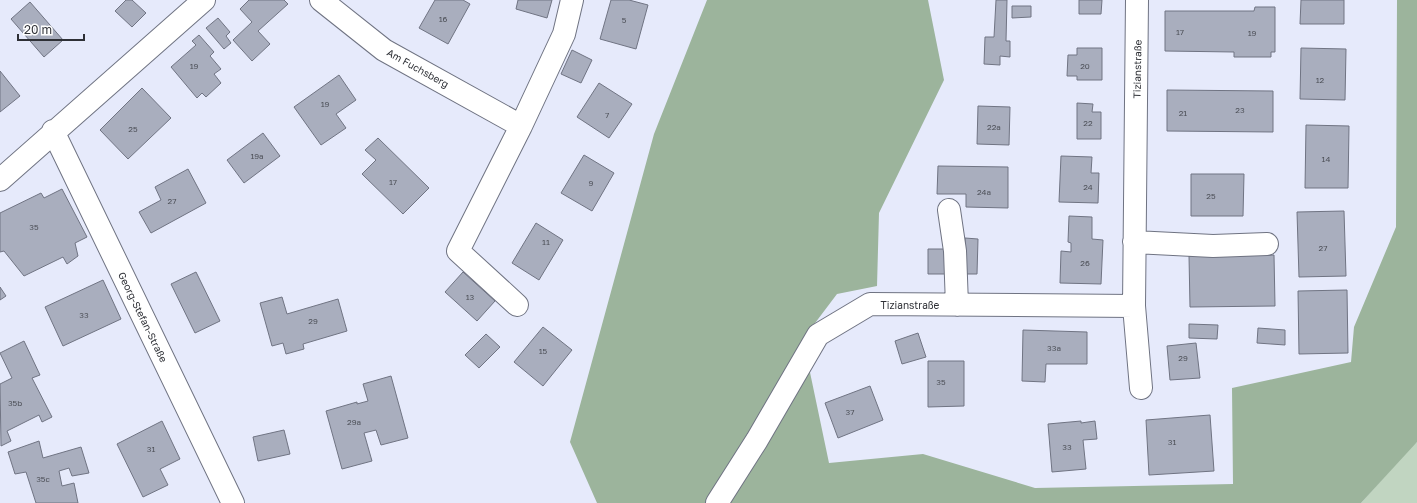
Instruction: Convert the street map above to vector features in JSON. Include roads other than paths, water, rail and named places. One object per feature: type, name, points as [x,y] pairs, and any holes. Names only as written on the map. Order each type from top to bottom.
[{"type":"street","points":[[0,180],[204,0]]},
{"type":"street","name":"Am Fuchsberg","points":[[321,0],[384,50],[521,126]]},
{"type":"street","points":[[517,305],[458,251],[521,126],[564,34],[572,0]]},
{"type":"street","name":"Tizianstraße","points":[[1137,0],[1134,306],[1141,388]]},
{"type":"street","name":"Georg-Stefan-Straße","points":[[54,131],[233,503]]},
{"type":"street","points":[[949,210],[956,251],[957,305]]},
{"type":"street","points":[[1134,242],[1213,246],[1267,244]]},
{"type":"street","name":"Tizianstraße","points":[[717,503],[757,440],[818,335],[870,304],[1134,306]]}]
